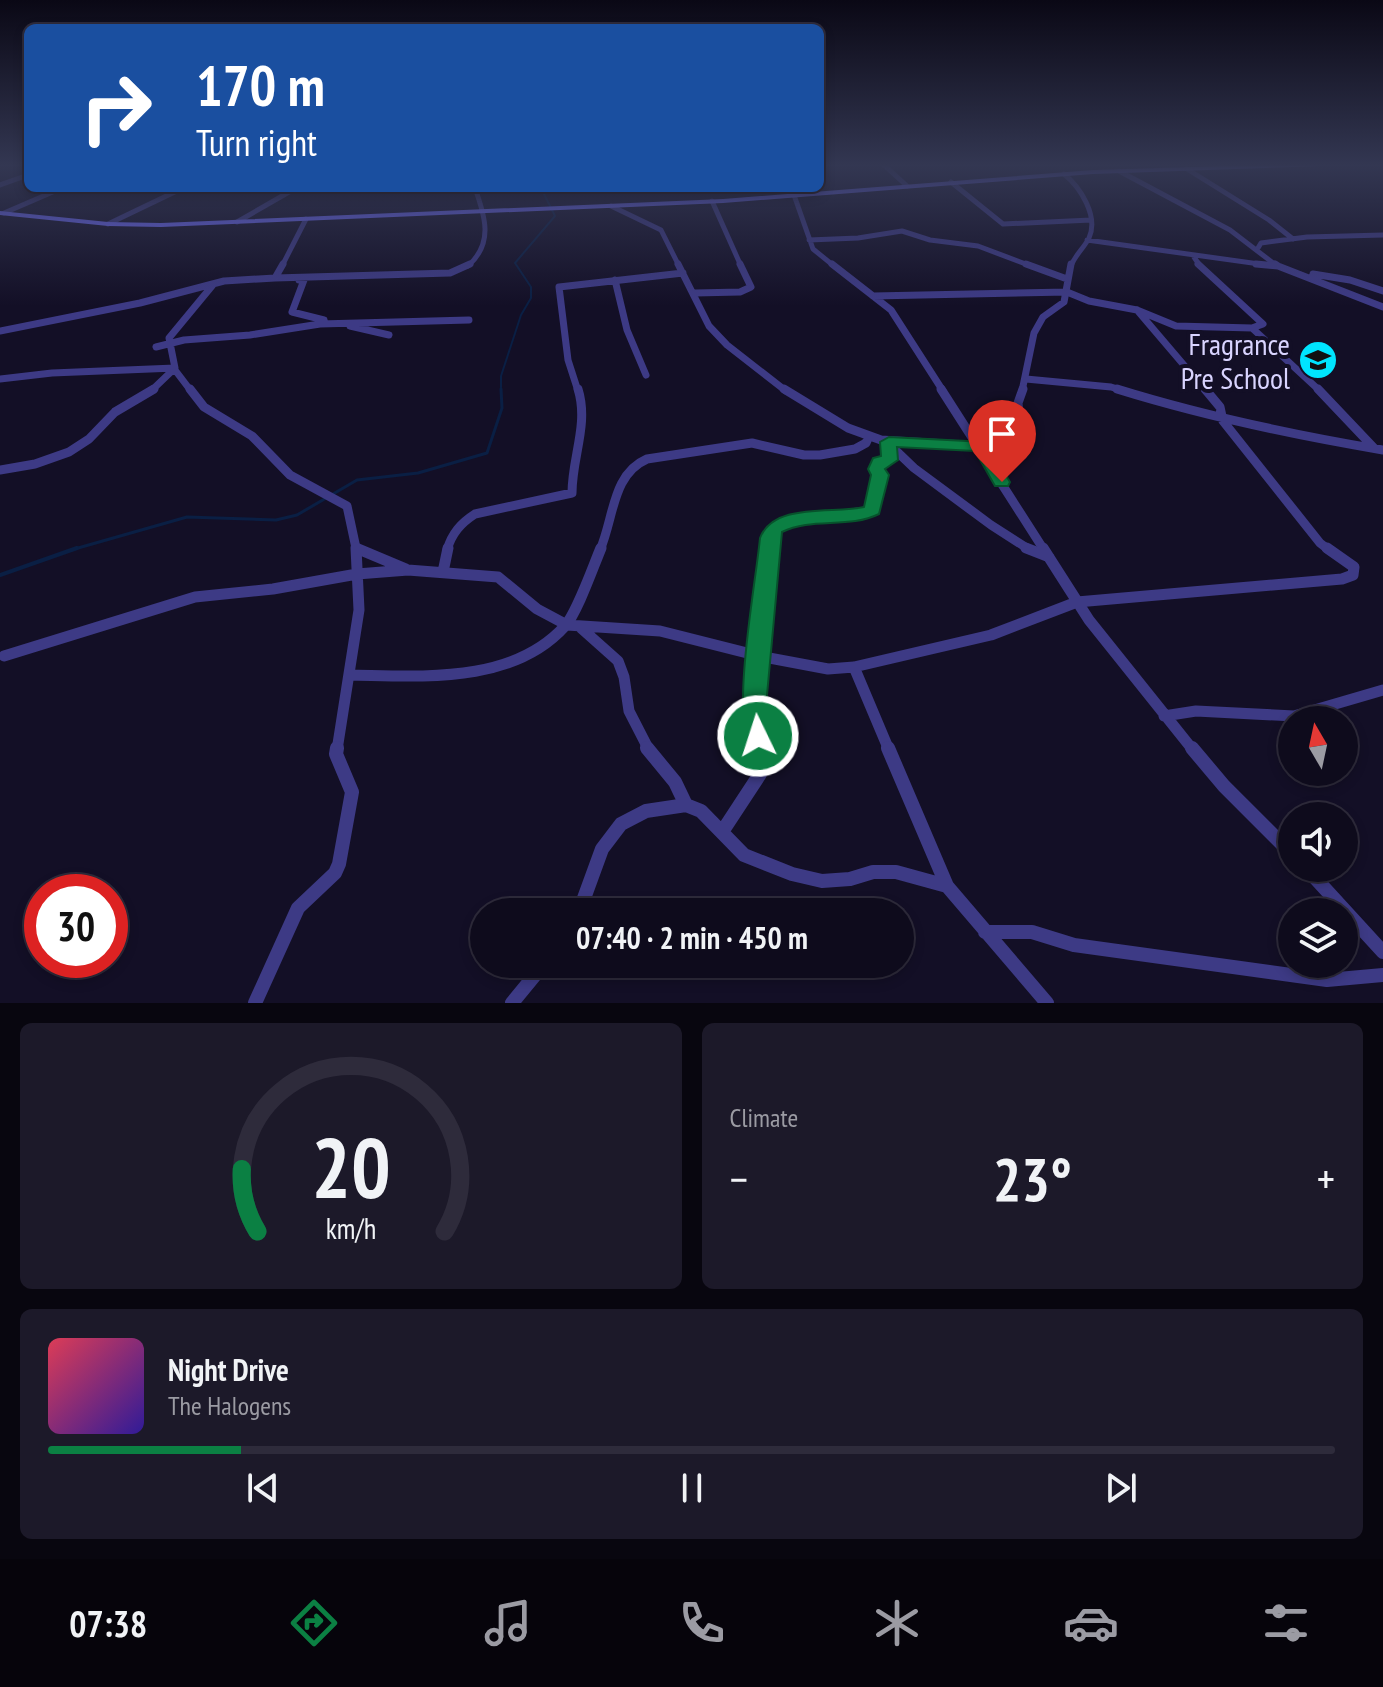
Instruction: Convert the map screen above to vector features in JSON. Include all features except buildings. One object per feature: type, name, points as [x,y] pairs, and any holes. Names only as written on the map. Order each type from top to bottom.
[{"type":"main road","points":[[2,213],[108,224],[506,212]]},
{"type":"street","points":[[108,224],[133,212]]},
{"type":"street","points":[[237,222],[255,212]]},
{"type":"street","points":[[624,212],[657,226],[666,237],[704,317],[727,345],[798,400],[890,444],[1006,538],[1028,551],[1049,557]]},
{"type":"street","points":[[695,293],[740,292],[751,287],[717,212]]},
{"type":"street","points":[[800,212],[813,249],[891,310],[1077,602],[1164,716],[1224,786],[1278,840]]},
{"type":"street","points":[[988,212],[1003,224],[1091,220]]},
{"type":"street","points":[[986,457],[1022,443],[1018,403],[1026,379],[1035,328],[1043,317],[1061,306],[1074,256],[1087,240],[1091,220],[1088,212]]},
{"type":"street","points":[[1196,212],[1258,248],[1278,266]]},
{"type":"street","points":[[1255,212],[1293,239]]},
{"type":"street","points":[[0,331],[237,279],[459,272],[470,267],[480,249],[486,231],[485,213]]},
{"type":"street","points":[[275,278],[306,219]]},
{"type":"street","points":[[809,240],[858,238],[902,231],[930,240],[978,246],[1067,279]]},
{"type":"street","points":[[1258,248],[1261,243],[1293,239],[1383,235]]},
{"type":"street","points":[[1087,240],[1194,257],[1278,266],[1383,307]]},
{"type":"street","points":[[873,296],[1067,292],[1089,301],[1137,310],[1176,326],[1252,328],[1263,324],[1202,269],[1194,257]]},
{"type":"street","points":[[1299,272],[1346,279],[1383,291]]},
{"type":"street","points":[[443,572],[453,534],[473,517],[491,509],[572,493],[572,467],[583,426],[580,396],[568,360],[557,290],[565,284],[683,273]]},
{"type":"street","points":[[275,278],[304,280],[292,312],[389,335]]},
{"type":"street","points":[[615,280],[627,330],[646,375]]},
{"type":"street","points":[[213,284],[174,330],[168,344],[175,369],[204,407],[252,436],[290,475],[343,502],[349,511],[356,548],[359,610],[336,754],[352,792],[339,864],[335,873],[298,908],[255,1003]]},
{"type":"street","points":[[4,656],[195,597],[273,589],[357,574],[408,570],[498,577],[537,609],[567,625],[660,631],[759,656],[828,669],[854,667],[991,635],[1077,602],[1342,579],[1353,575],[1354,567],[1320,543],[1223,421],[1204,386],[1137,310]]},
{"type":"street","points":[[156,347],[285,327],[469,320]]},
{"type":"street","points":[[1252,328],[1296,366],[1379,449]]},
{"type":"street","points":[[0,379],[52,373],[175,369]]},
{"type":"street","points":[[0,470],[52,459],[78,447],[111,416],[146,396],[175,369]]},
{"type":"street","points":[[1026,379],[1111,387],[1169,405],[1305,436],[1379,449]]},
{"type":"street","points":[[349,675],[452,676],[526,656],[567,625],[605,538],[623,476],[635,464],[667,454],[752,443],[804,455],[820,455],[855,449],[866,443],[869,436]]},
{"type":"street","points":[[890,444],[980,446]]},
{"type":"street","points":[[722,832],[760,774],[754,708],[770,538],[774,528],[790,521],[873,510],[880,475],[876,469],[879,462],[889,460],[890,444]]},
{"type":"street","points":[[356,548],[408,570]]},
{"type":"street","points":[[581,628],[618,661],[624,677],[629,711],[642,742],[675,782],[686,805]]},
{"type":"street","points":[[854,667],[947,886],[1047,1003]]},
{"type":"street","points":[[1164,716],[1181,710],[1274,718],[1296,716],[1343,698],[1383,690]]},
{"type":"street","points":[[584,898],[602,849],[621,824],[646,811],[686,805],[701,811],[744,855],[792,874],[822,881],[850,879],[873,872],[896,872],[947,886]]},
{"type":"street","points":[[1319,882],[1383,952]]},
{"type":"street","points":[[985,932],[1032,932],[1074,945],[1327,980],[1383,975]]},
{"type":"street","points":[[512,1003],[533,978]]},
{"type":"waterway","points":[[501,389],[501,376],[521,315],[531,298],[531,287],[515,263],[555,216],[553,212]]},
{"type":"waterway","points":[[73,550],[187,517],[276,520],[297,515],[357,480],[418,473],[487,453],[502,408],[501,389]]},
{"type":"waterway","points":[[73,550],[77,548]]},
{"type":"waterway","points":[[0,575],[73,550]]},
{"type":"place","name":"Fragrance Pre School","points":[[1318,360]]},
{"type":"route","points":[[758,736],[754,708],[770,538],[774,528],[790,521],[873,510],[880,475],[876,469],[879,462],[889,460],[889,442],[980,446],[1002,482]]}]
